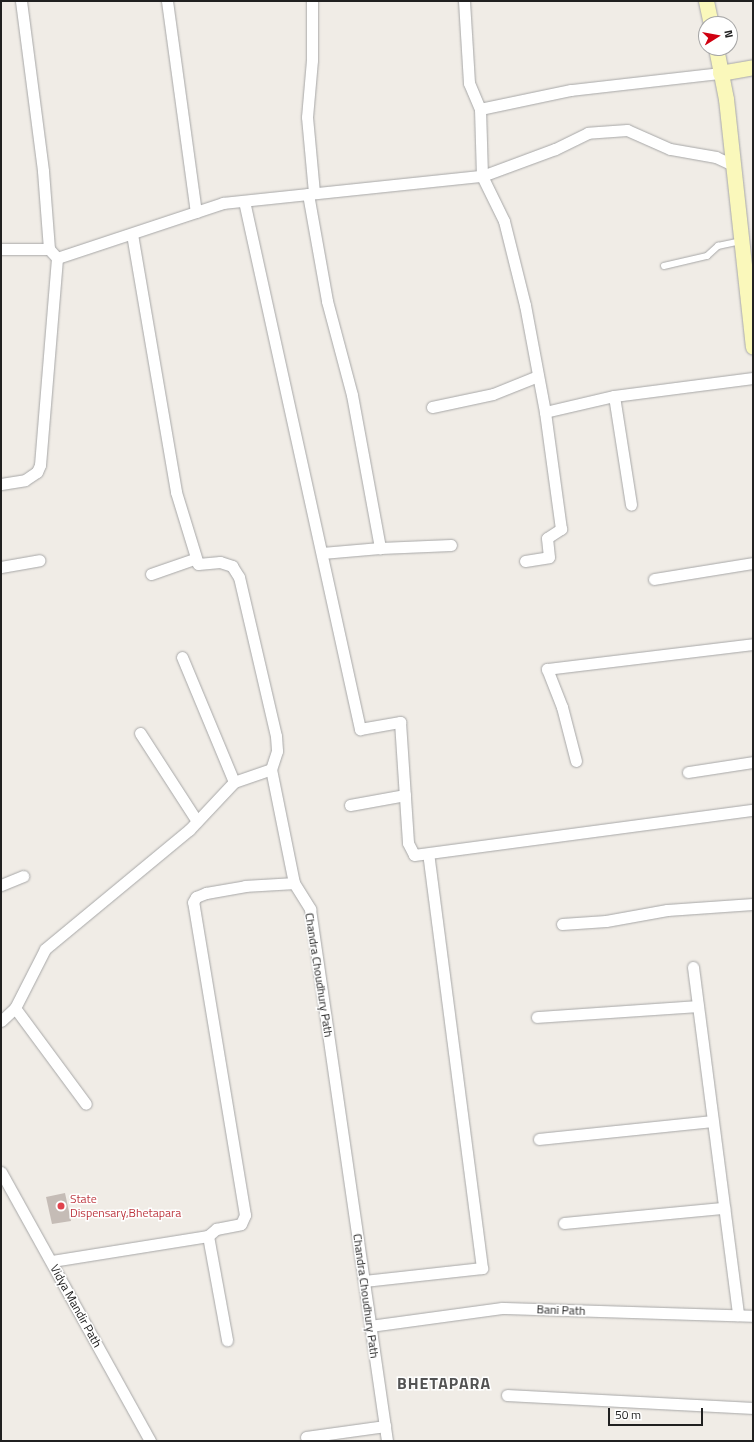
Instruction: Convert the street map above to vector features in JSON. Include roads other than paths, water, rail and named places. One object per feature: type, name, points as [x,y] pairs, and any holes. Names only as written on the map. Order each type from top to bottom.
[{"type":"street","points":[[1,484],[25,480],[37,472],[40,465],[57,258],[49,249],[43,171],[21,1]]},
{"type":"street","points":[[167,1],[196,212]]},
{"type":"street","points":[[312,1],[312,60],[307,117],[311,194],[327,301],[352,396],[380,548]]},
{"type":"street","points":[[464,1],[469,83],[480,109],[482,176],[504,221],[545,412],[561,529],[547,538],[549,557],[524,561]]},
{"type":"street","points":[[706,1],[709,16]]},
{"type":"street","points":[[717,56],[726,99],[752,325],[753,347]]},
{"type":"street","points":[[480,109],[571,90],[753,68]]},
{"type":"street","points":[[57,258],[223,203],[482,176],[555,149],[588,133],[627,130],[670,149],[716,157],[733,165]]},
{"type":"street","points":[[244,201],[360,729],[400,722],[408,843],[414,855],[428,855],[753,810]]},
{"type":"street","points":[[1,1021],[15,1008],[45,949],[189,830],[234,782],[271,769],[277,751],[276,736],[238,577],[232,566],[220,562],[198,564],[194,559],[176,492],[132,234]]},
{"type":"street","points":[[1,249],[49,249]]},
{"type":"street","points":[[432,407],[494,394],[538,376]]},
{"type":"street","points":[[545,412],[614,396],[753,378]]},
{"type":"street","points":[[614,396],[631,505]]},
{"type":"street","points":[[322,553],[380,548],[451,545]]},
{"type":"street","points":[[151,574],[194,559]]},
{"type":"street","points":[[1,567],[39,560]]},
{"type":"street","points":[[654,579],[753,563]]},
{"type":"street","points":[[576,761],[562,707],[547,669],[753,644]]},
{"type":"street","points":[[182,657],[234,782]]},
{"type":"street","points":[[140,734],[197,821]]},
{"type":"street","points":[[688,772],[753,762]]},
{"type":"street","name":"Chandra Choudhury Path","points":[[271,769],[294,883],[310,909],[387,1441]]},
{"type":"street","points":[[350,805],[405,795]]},
{"type":"street","points":[[364,1280],[482,1268],[428,855]]},
{"type":"street","points":[[1,885],[24,876]]},
{"type":"street","points":[[52,1261],[208,1236],[216,1229],[241,1224],[245,1215],[193,902],[196,897],[206,893],[244,886],[294,883]]},
{"type":"street","points":[[562,924],[606,921],[667,910],[753,904]]},
{"type":"street","points":[[693,967],[738,1315]]},
{"type":"street","points":[[537,1017],[698,1006]]},
{"type":"street","points":[[15,1008],[86,1104]]},
{"type":"street","points":[[539,1139],[712,1121]]},
{"type":"street","name":"Vidya Mandir Path","points":[[1,1172],[52,1261],[150,1441]]},
{"type":"street","points":[[564,1223],[724,1208]]},
{"type":"street","points":[[208,1236],[227,1340]]},
{"type":"street","name":"Bani Path","points":[[370,1326],[502,1308],[753,1316]]},
{"type":"street","points":[[507,1395],[753,1408]]},
{"type":"street","points":[[306,1437],[385,1426]]},
{"type":"lane","points":[[664,266],[707,256],[718,246],[742,241]]},
{"type":"place","name":"State Dispensary,Bhetapara","points":[[61,1206]]},
{"type":"district","name":"BHETAPARA","points":[[444,1383]]}]
